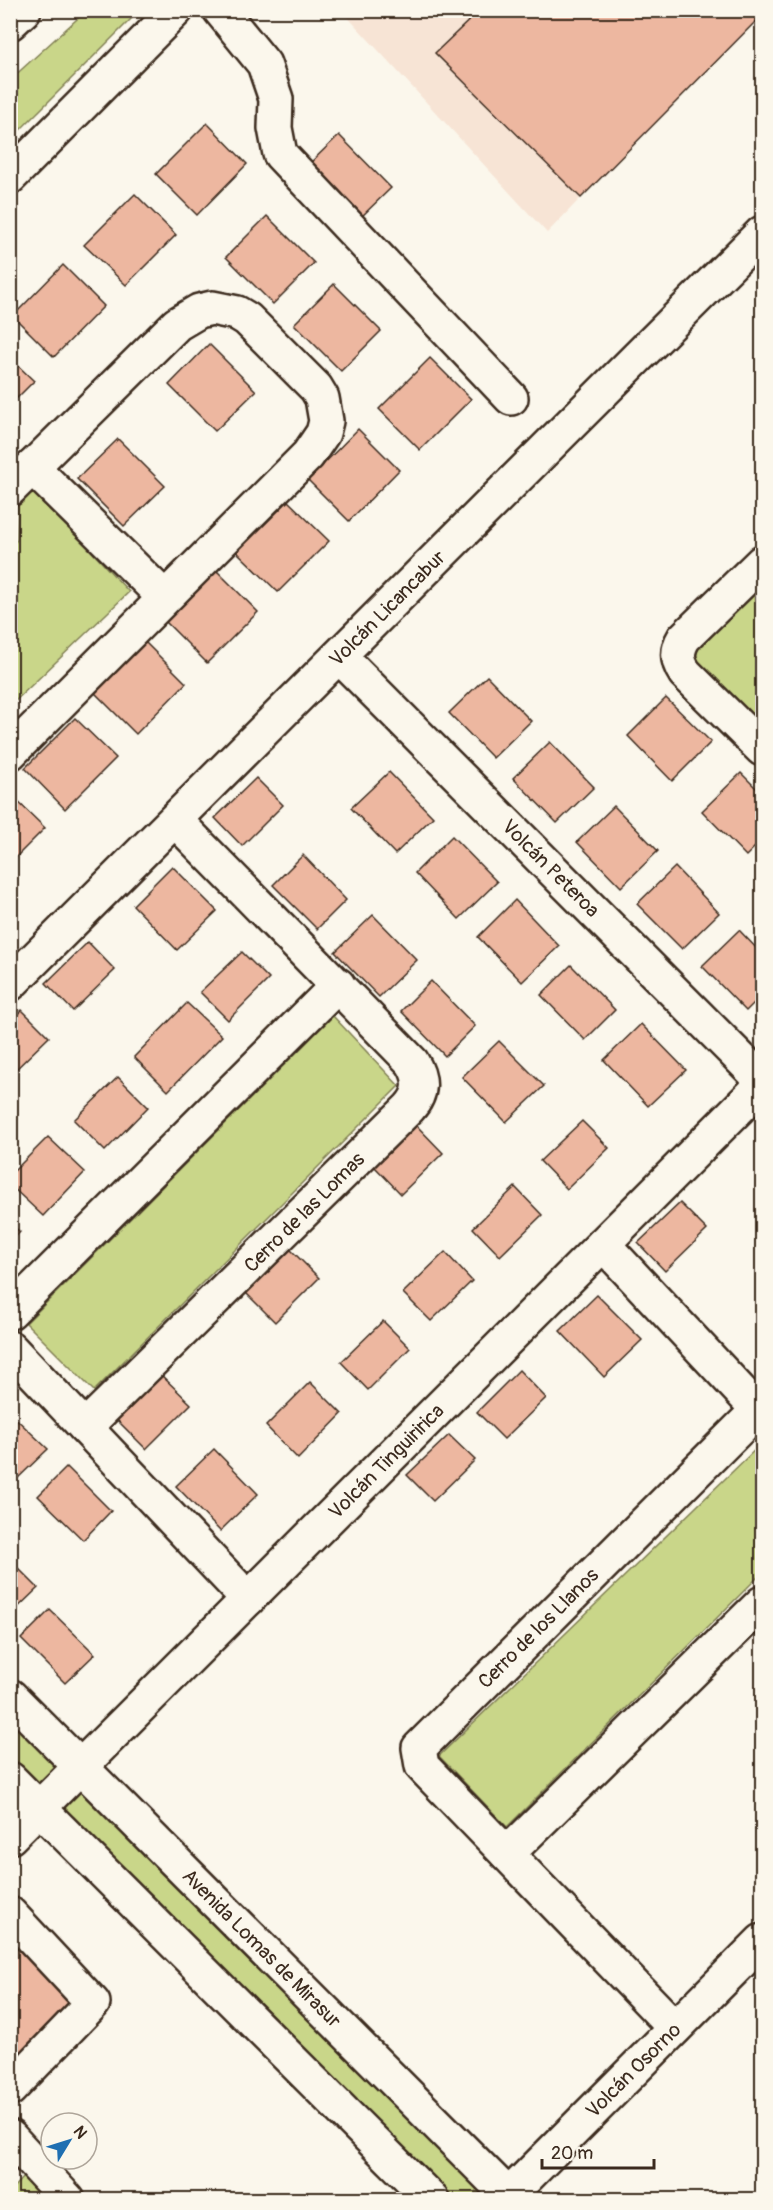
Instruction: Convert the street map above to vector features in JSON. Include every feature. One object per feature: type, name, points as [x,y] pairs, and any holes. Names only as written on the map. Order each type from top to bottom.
[{"type":"street","points":[[10,23],[24,10]]},
{"type":"street","points":[[10,177],[176,10]]},
{"type":"street","points":[[220,10],[264,64],[276,99],[275,128],[280,154],[511,398]]},
{"type":"street","name":"Volcán Licancabur","points":[[10,984],[762,233]]},
{"type":"street","points":[[10,753],[308,455],[323,433],[325,410],[316,388],[247,319],[237,313],[212,308],[187,316],[21,478],[164,597]]},
{"type":"street","points":[[762,562],[684,638],[677,654],[679,664],[685,673],[762,749]]},
{"type":"street","name":"Volcán Peteroa","points":[[339,656],[762,1080]]},
{"type":"street","name":"Cerro de las Lomas","points":[[85,1427],[415,1101],[420,1084],[418,1072],[412,1062],[175,820]]},
{"type":"street","points":[[10,1312],[338,986]]},
{"type":"street","name":"Volcán Tinguiririca","points":[[10,1837],[762,1085]]},
{"type":"street","name":"Cerro de los Llanos","points":[[603,1244],[760,1412],[419,1748],[422,1766],[675,2028]]},
{"type":"street","points":[[10,1348],[248,1599]]},
{"type":"street","points":[[507,1854],[762,1603]]},
{"type":"street","name":"Avenida Lomas de Mirasur","points":[[10,1696],[508,2198]]},
{"type":"street","points":[[10,1779],[432,2199]]},
{"type":"street","points":[[10,1914],[93,2003],[10,2089]]},
{"type":"street","name":"Volcán Osorno","points":[[508,2198],[762,1941]]},
{"type":"street","points":[[15,2151],[68,2199]]},
{"type":"shaded area","points":[[762,10],[547,233],[342,11]]},
{"type":"green space","points":[[87,10],[139,11],[11,139],[11,79]]},
{"type":"green space","points":[[33,493],[46,502],[129,592],[11,705],[11,546],[17,540],[18,498]]},
{"type":"green space","points":[[762,583],[762,730],[687,654]]},
{"type":"green space","points":[[333,1016],[399,1086],[94,1391],[26,1323]]},
{"type":"green space","points":[[762,1443],[762,1573],[507,1827],[439,1756]]},
{"type":"green space","points":[[10,1718],[488,2199],[455,2199],[11,1757]]},
{"type":"green space","points":[[23,2177],[44,2199],[11,2199],[11,2190]]},
{"type":"building","points":[[480,10],[762,10],[762,15],[581,198],[435,53]]},
{"type":"building","points":[[207,123],[247,164],[197,215],[156,174]]},
{"type":"building","points":[[339,135],[391,188],[358,220],[306,167]]},
{"type":"building","points":[[135,194],[176,235],[126,285],[84,245]]},
{"type":"building","points":[[267,216],[314,263],[273,304],[226,257]]},
{"type":"building","points":[[63,265],[104,306],[54,357],[13,316]]},
{"type":"building","points":[[334,284],[381,331],[341,371],[294,324]]},
{"type":"building","points":[[209,344],[256,391],[215,431],[169,385]]},
{"type":"building","points":[[10,358],[34,381],[10,405]]},
{"type":"building","points":[[430,358],[471,399],[420,450],[379,409]]},
{"type":"building","points":[[358,429],[399,470],[349,521],[308,480]]},
{"type":"building","points":[[118,439],[165,486],[124,526],[77,479]]},
{"type":"building","points":[[288,501],[329,541],[278,592],[237,552]]},
{"type":"building","points":[[217,571],[258,612],[207,663],[166,622]]},
{"type":"building","points":[[145,642],[186,683],[136,734],[95,693]]},
{"type":"building","points":[[487,676],[531,721],[493,758],[449,713]]},
{"type":"building","points":[[666,698],[711,742],[672,781],[628,736]]},
{"type":"building","points":[[75,718],[116,758],[65,809],[25,768]]},
{"type":"building","points":[[550,742],[594,787],[557,823],[513,778]]},
{"type":"building","points":[[389,772],[433,817],[395,854],[351,808]]},
{"type":"building","points":[[741,773],[762,794],[762,840],[746,856],[702,811]]},
{"type":"building","points":[[256,778],[283,805],[242,846],[215,818]]},
{"type":"building","points":[[10,794],[45,828],[10,863]]},
{"type":"building","points":[[614,806],[658,851],[621,887],[577,842]]},
{"type":"building","points":[[452,836],[497,882],[459,919],[415,873]]},
{"type":"building","points":[[303,855],[346,900],[317,929],[273,885]]},
{"type":"building","points":[[172,866],[217,911],[177,950],[133,905]]},
{"type":"building","points":[[675,867],[719,913],[682,949],[637,904]]},
{"type":"building","points":[[515,900],[559,946],[522,982],[478,937]]},
{"type":"building","points":[[373,915],[417,960],[379,997],[335,952]]},
{"type":"building","points":[[739,930],[762,954],[762,995],[746,1011],[702,966]]},
{"type":"building","points":[[88,942],[115,970],[73,1011],[46,983]]},
{"type":"building","points":[[242,952],[269,979],[228,1020],[200,992]]},
{"type":"building","points":[[571,965],[615,1010],[585,1040],[541,995]]},
{"type":"building","points":[[431,981],[475,1026],[445,1056],[401,1011]]},
{"type":"building","points":[[187,1003],[222,1036],[168,1091],[134,1057]]},
{"type":"building","points":[[22,1010],[49,1037],[10,1075],[10,1021]]},
{"type":"building","points":[[641,1024],[686,1070],[648,1106],[604,1060]]},
{"type":"building","points":[[499,1041],[544,1086],[506,1122],[462,1077]]},
{"type":"building","points":[[118,1077],[148,1107],[105,1151],[74,1120]]},
{"type":"building","points":[[582,1121],[609,1148],[567,1189],[540,1161]]},
{"type":"building","points":[[416,1125],[443,1153],[401,1194],[374,1166]]},
{"type":"building","points":[[48,1137],[85,1172],[43,1216],[10,1185],[10,1175]]},
{"type":"building","points":[[515,1187],[542,1215],[500,1256],[473,1228]]},
{"type":"building","points":[[680,1203],[707,1230],[665,1271],[638,1243]]},
{"type":"building","points":[[10,1223],[20,1232],[10,1242]]},
{"type":"building","points":[[287,1246],[319,1278],[275,1322],[243,1290]]},
{"type":"building","points":[[445,1252],[472,1281],[431,1321],[403,1293]]},
{"type":"building","points":[[597,1295],[642,1340],[604,1377],[560,1331]]},
{"type":"building","points":[[383,1321],[410,1348],[368,1390],[341,1362]]},
{"type":"building","points":[[519,1370],[546,1398],[504,1439],[477,1412]]},
{"type":"building","points":[[158,1372],[191,1404],[146,1449],[114,1417]]},
{"type":"building","points":[[310,1382],[342,1414],[298,1459],[266,1426]]},
{"type":"building","points":[[10,1413],[48,1449],[18,1478],[10,1470]]},
{"type":"building","points":[[449,1435],[475,1460],[433,1501],[407,1475]]},
{"type":"building","points":[[214,1449],[258,1494],[220,1531],[176,1486]]},
{"type":"building","points":[[67,1467],[111,1511],[83,1540],[38,1496]]},
{"type":"building","points":[[10,1560],[38,1588],[10,1615]]},
{"type":"building","points":[[50,1610],[95,1654],[65,1683],[21,1639]]},
{"type":"building","points":[[10,1933],[76,2000],[10,2066]]}]
